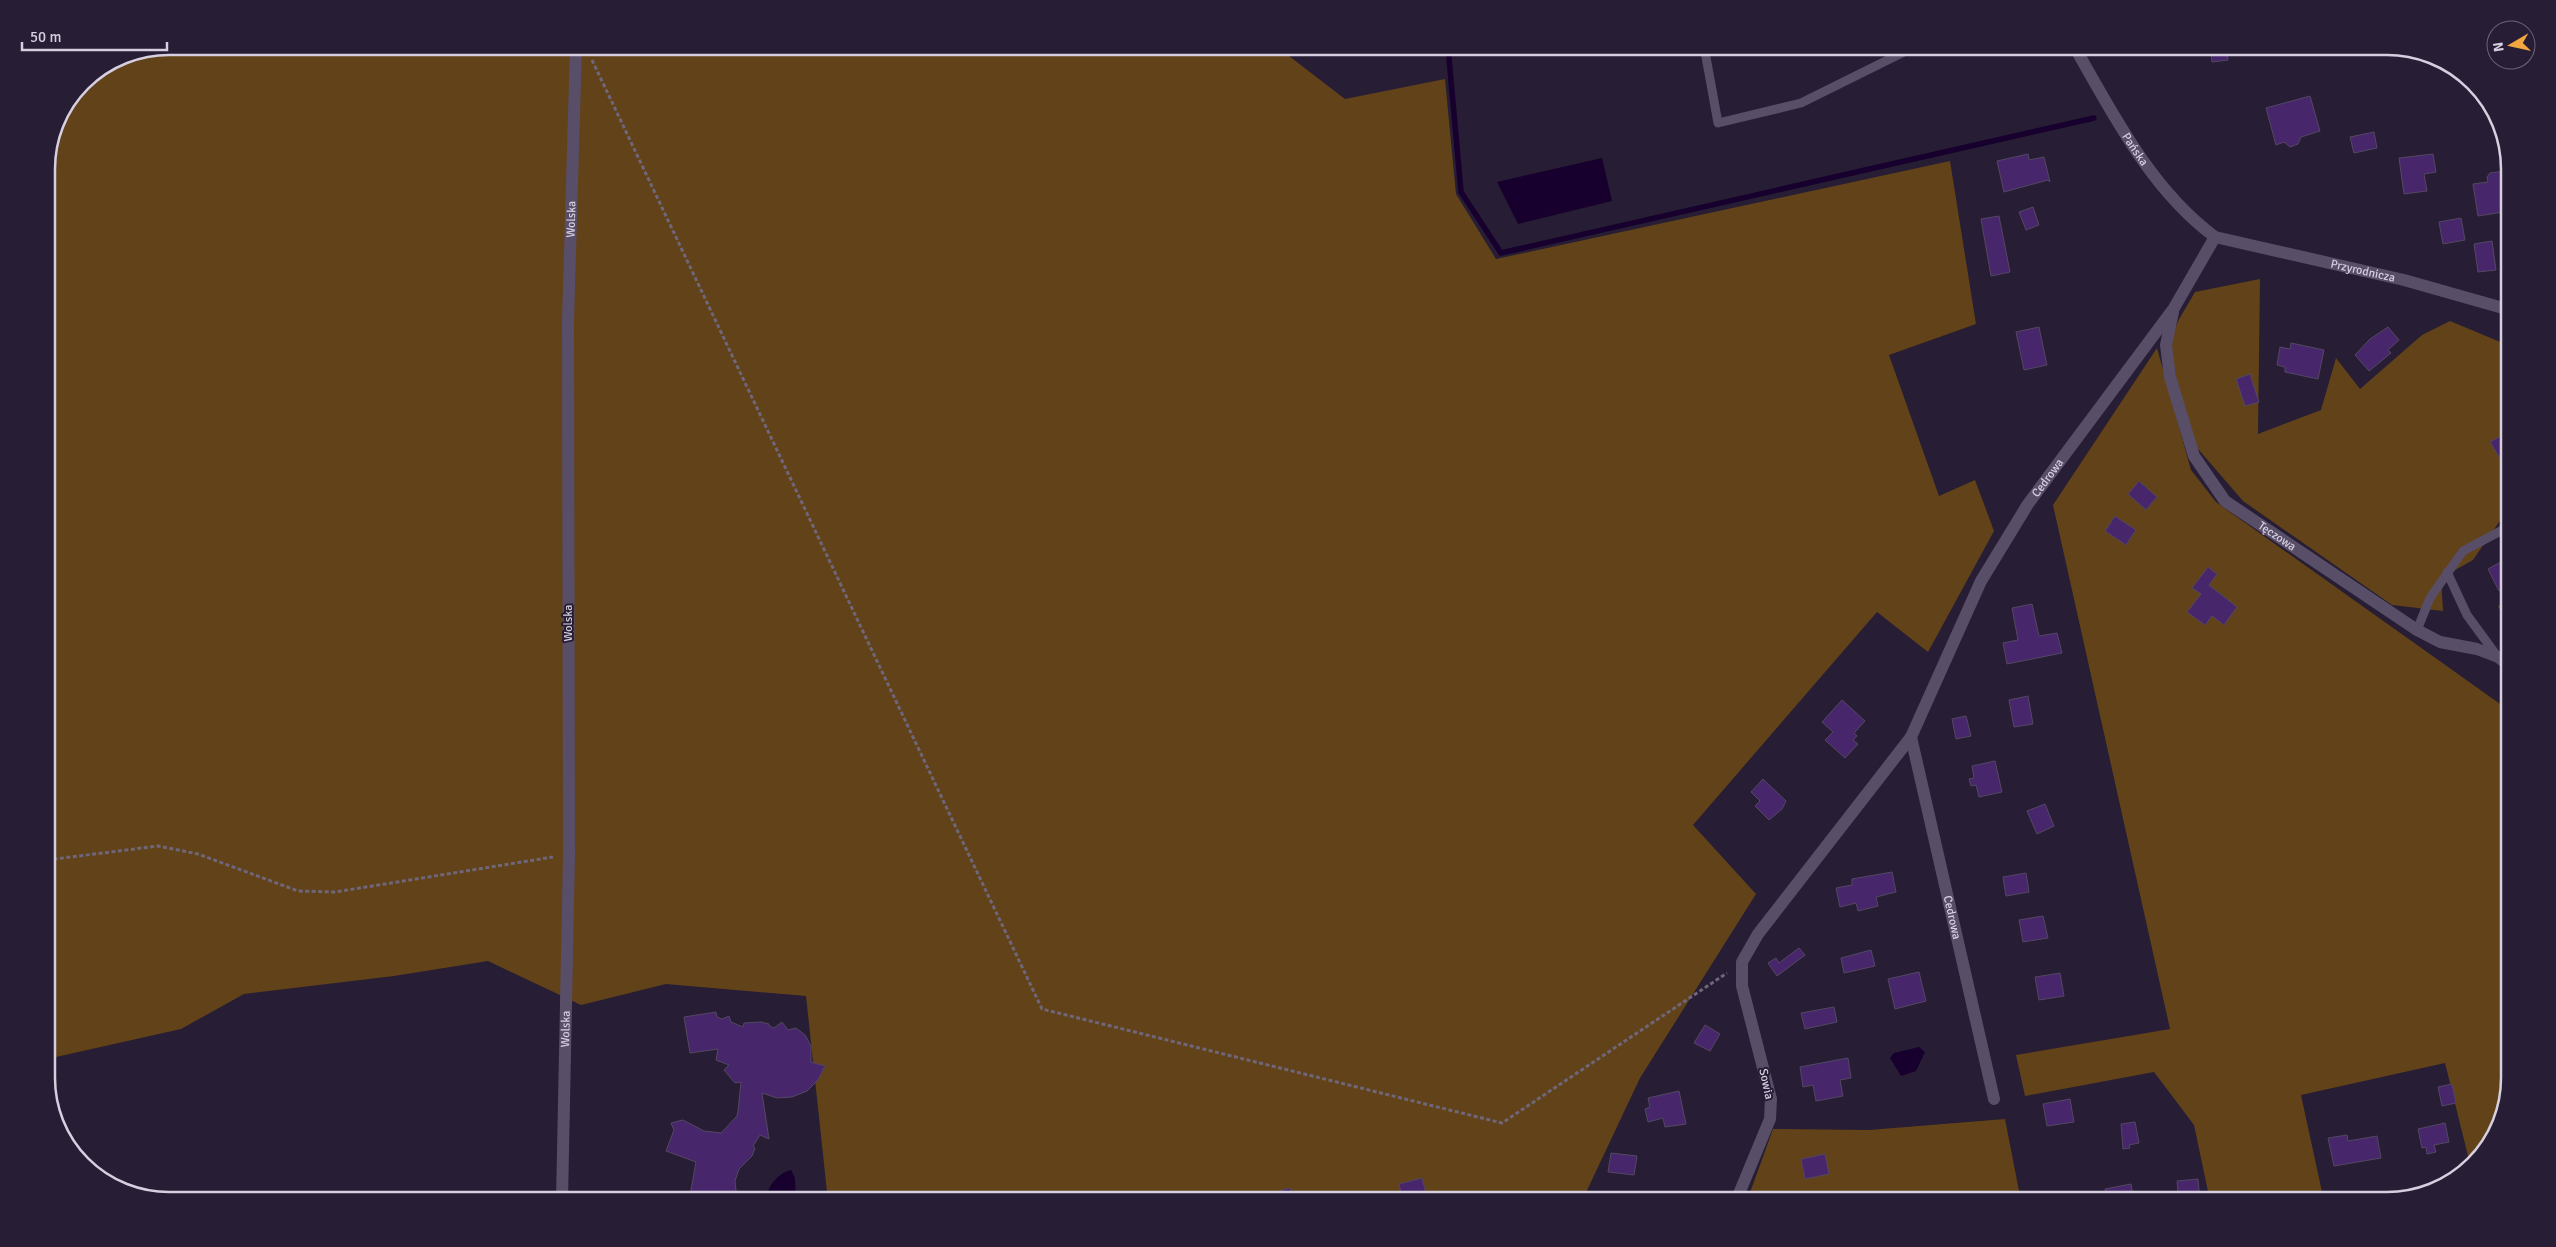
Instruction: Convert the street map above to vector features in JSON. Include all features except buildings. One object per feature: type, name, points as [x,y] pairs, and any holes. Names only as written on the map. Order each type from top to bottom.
[{"type":"street","name":"Wolska","points":[[562,1192],[569,855],[568,321],[576,55]]},
{"type":"street","name":"Pańska","points":[[2079,55],[2122,127],[2168,194],[2192,220],[2215,237]]},
{"type":"street","name":"Cedrowa","points":[[1742,962],[1758,934],[1911,737],[1981,582],[2028,504],[2174,308],[2215,237]]},
{"type":"street","name":"Przyrodnicza","points":[[2215,237],[2404,280],[2501,307]]},
{"type":"street","name":"Tęczowa","points":[[2174,308],[2166,345],[2170,377],[2194,456],[2225,501],[2417,630],[2440,642],[2477,649],[2501,660]]},
{"type":"street","name":"Cedrowa","points":[[1911,737],[1994,1099]]},
{"type":"street","name":"Sowia","points":[[1740,1192],[1770,1119],[1771,1099],[1742,986],[1742,962]]},
{"type":"lane","points":[[1706,55],[1718,123],[1801,103],[1898,55]]},
{"type":"lane","points":[[2417,630],[2430,598],[2463,551],[2501,531]]},
{"type":"lane","points":[[2447,572],[2467,615],[2498,658]]},
{"type":"path","points":[[590,55],[1042,1009],[1502,1123],[1742,962]]},
{"type":"path","points":[[55,859],[158,846],[198,854],[298,891],[335,892],[569,855]]},
{"type":"shaded area","points":[[169,55],[1288,55],[1345,99],[1445,79],[1456,194],[1496,259],[1950,161],[1976,324],[1889,355],[1939,496],[1975,480],[1994,531],[1928,652],[1877,612],[1693,825],[1756,894],[1640,1078],[1586,1192],[827,1192],[806,996],[666,984],[581,1005],[488,961],[394,976],[244,994],[181,1029],[55,1057],[55,161],[59,139],[74,106],[88,88],[99,78],[118,67],[147,57]]},
{"type":"shaded area","points":[[1602,158],[1612,201],[1518,224],[1497,182]]},
{"type":"shaded area","points":[[2260,279],[2258,434],[2321,410],[2336,358],[2360,389],[2422,335],[2450,321],[2501,342],[2501,519],[2473,560],[2441,578],[2443,611],[2392,605],[2243,501],[2186,435],[2170,344],[2178,321],[2195,292]]},
{"type":"shaded area","points":[[2157,348],[2191,470],[2216,502],[2501,705],[2501,1086],[2495,1115],[2489,1129],[2468,1158],[2445,1063],[2301,1095],[2322,1192],[2208,1192],[2194,1125],[2154,1072],[2025,1096],[2016,1055],[2170,1029],[2053,505]]},
{"type":"shaded area","points":[[1919,1047],[1925,1052],[1916,1071],[1901,1076],[1890,1058],[1894,1053]]},
{"type":"shaded area","points":[[2005,1119],[2019,1192],[1750,1192],[1773,1129],[1869,1130]]},
{"type":"shaded area","points":[[791,1170],[795,1178],[796,1192],[768,1192],[774,1181]]},
{"type":"waterway","points":[[1449,55],[1461,192],[1501,253],[2094,118]]}]
